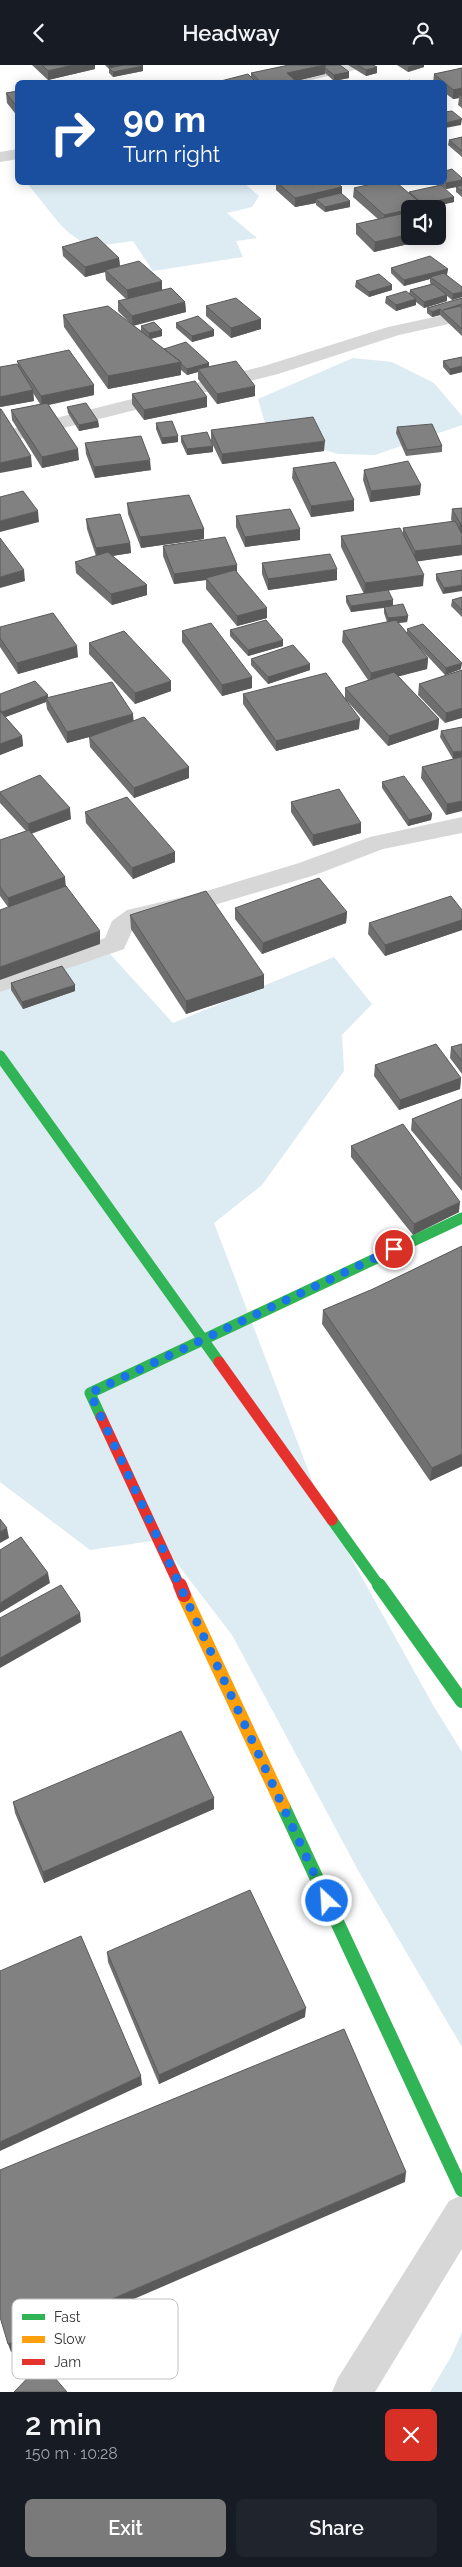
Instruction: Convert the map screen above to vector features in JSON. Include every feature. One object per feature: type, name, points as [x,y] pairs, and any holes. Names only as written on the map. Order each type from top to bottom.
[{"type":"street","points":[[289,80],[358,65]]},
{"type":"street","points":[[0,157],[15,154]]},
{"type":"street","points":[[0,438],[271,370],[394,331],[462,316]]},
{"type":"street","points":[[0,983],[115,943],[121,927],[136,916],[203,900],[307,869],[378,842],[462,825]]},
{"type":"street","points":[[0,1056],[462,1701]]},
{"type":"street","points":[[462,1218],[256,1313],[90,1393],[462,2190]]},
{"type":"street","points":[[352,2392],[462,2214]]},
{"type":"shaded area","points":[[29,185],[246,185],[259,196],[252,207],[227,213],[257,238],[236,241],[243,257],[153,271],[133,241],[90,247],[69,233]]},
{"type":"shaded area","points":[[353,358],[392,362],[434,383],[462,416],[462,425],[375,455],[338,454],[268,433],[258,399]]},
{"type":"shaded area","points":[[110,954],[173,1023],[334,957],[372,1004],[342,1035],[344,1071],[262,1185],[214,1223],[321,1504],[433,1705],[462,1752],[462,2047],[359,1872],[232,1635],[159,1540],[90,1550],[0,1482],[0,989]]},
{"type":"shaded area","points":[[462,2332],[462,2392],[430,2392],[452,2355]]},
{"type":"building","points":[[42,65],[73,65],[48,71]]},
{"type":"building","points":[[124,65],[143,66],[113,72],[109,68]]},
{"type":"building","points":[[289,65],[325,65],[287,73],[295,80],[259,80],[251,73]]},
{"type":"building","points":[[325,65],[340,65],[349,72],[334,75],[325,68]]},
{"type":"building","points":[[357,65],[373,65],[377,67],[366,70]]},
{"type":"building","points":[[462,68],[462,88],[453,90],[447,85],[447,80],[441,80],[434,74]]},
{"type":"building","points":[[248,74],[254,80],[225,80]]},
{"type":"building","points":[[15,92],[15,104],[6,93]]},
{"type":"building","points":[[452,111],[462,119],[447,123],[447,112]]},
{"type":"building","points":[[462,137],[462,151],[449,140]]},
{"type":"building","points":[[452,169],[462,180],[447,183],[447,170]]},
{"type":"building","points":[[280,185],[340,185],[342,187],[295,198]]},
{"type":"building","points":[[367,185],[399,185],[417,200],[401,200],[401,211],[384,215],[354,188]]},
{"type":"building","points":[[441,185],[454,197],[441,200],[418,200],[409,192]]},
{"type":"building","points":[[462,185],[462,191],[456,187]]},
{"type":"building","points":[[341,193],[350,201],[325,207],[316,199]]},
{"type":"building","points":[[401,214],[401,236],[375,242],[356,224]]},
{"type":"building","points":[[97,237],[119,258],[85,267],[62,247]]},
{"type":"building","points":[[430,256],[448,269],[404,280],[391,268]]},
{"type":"building","points":[[139,261],[162,281],[127,290],[105,270]]},
{"type":"building","points":[[444,273],[462,287],[462,292],[453,294],[430,277]]},
{"type":"building","points":[[379,274],[392,285],[369,292],[356,281]]},
{"type":"building","points":[[433,284],[447,295],[424,302],[410,290]]},
{"type":"building","points":[[171,288],[185,302],[132,316],[118,301]]},
{"type":"building","points":[[406,291],[416,299],[396,305],[386,297]]},
{"type":"building","points":[[236,298],[261,319],[231,328],[206,306]]},
{"type":"building","points":[[462,298],[462,304],[443,310],[460,306],[462,308],[462,329],[440,309],[432,312],[427,308]]},
{"type":"building","points":[[108,306],[181,362],[108,376],[63,315]]},
{"type":"building","points":[[198,316],[214,330],[192,336],[176,323]]},
{"type":"building","points":[[154,322],[162,330],[149,333],[141,326]]},
{"type":"building","points":[[186,342],[209,363],[187,369],[164,349]]},
{"type":"building","points":[[69,350],[94,385],[41,396],[17,361]]},
{"type":"building","points":[[462,357],[462,366],[450,369],[443,361]]},
{"type":"building","points":[[236,361],[255,386],[217,394],[198,369]]},
{"type":"building","points":[[17,364],[33,390],[0,397],[0,367]]},
{"type":"building","points":[[195,381],[207,397],[144,410],[132,394]]},
{"type":"building","points":[[47,403],[78,449],[42,457],[11,410]]},
{"type":"building","points":[[86,403],[98,421],[79,425],[67,407]]},
{"type":"building","points":[[1,409],[31,456],[0,463]]},
{"type":"building","points":[[313,417],[325,441],[222,454],[211,430]]},
{"type":"building","points":[[172,421],[178,436],[162,438],[156,423]]},
{"type":"building","points":[[432,424],[442,446],[407,450],[397,427]]},
{"type":"building","points":[[207,432],[213,446],[187,449],[181,436]]},
{"type":"building","points":[[141,436],[150,460],[94,467],[85,443]]},
{"type":"building","points":[[408,461],[421,485],[371,491],[364,470]]},
{"type":"building","points":[[335,462],[354,500],[311,506],[293,468]]},
{"type":"building","points":[[23,491],[38,511],[0,521],[0,497]]},
{"type":"building","points":[[189,495],[204,529],[140,537],[127,503]]},
{"type":"building","points":[[462,508],[462,523],[460,523],[452,509]]},
{"type":"building","points":[[290,509],[300,529],[245,537],[236,516]]},
{"type":"building","points":[[120,514],[130,543],[96,548],[86,519]]},
{"type":"building","points":[[455,521],[462,534],[462,545],[415,551],[403,528]]},
{"type":"building","points":[[400,528],[424,575],[365,583],[341,536]]},
{"type":"building","points":[[225,537],[237,565],[174,574],[163,546]]},
{"type":"building","points":[[0,538],[24,570],[0,577]]},
{"type":"building","points":[[108,552],[147,585],[111,594],[75,562]]},
{"type":"building","points":[[330,554],[337,569],[268,579],[262,563]]},
{"type":"building","points":[[235,570],[267,608],[237,616],[206,578]]},
{"type":"building","points":[[462,570],[462,585],[444,588],[436,574]]},
{"type":"building","points":[[388,590],[393,600],[351,606],[346,596]]},
{"type":"building","points":[[462,597],[462,610],[452,600]]},
{"type":"building","points":[[403,604],[408,616],[388,618],[384,607]]},
{"type":"building","points":[[53,613],[77,646],[17,663],[0,638],[0,627]]},
{"type":"building","points":[[266,620],[283,640],[248,650],[230,630]]},
{"type":"building","points":[[396,620],[428,658],[371,673],[343,631]]},
{"type":"building","points":[[211,623],[252,677],[222,685],[182,631]]},
{"type":"building","points":[[423,624],[462,663],[446,668],[407,629]]},
{"type":"building","points":[[124,631],[171,681],[135,693],[89,643]]},
{"type":"building","points":[[293,645],[310,664],[268,677],[251,659]]},
{"type":"building","points":[[462,670],[462,708],[446,713],[419,684]]},
{"type":"building","points":[[394,672],[439,719],[389,736],[345,688]]},
{"type":"building","points":[[326,673],[360,719],[276,741],[243,694]]},
{"type":"building","points":[[35,681],[48,695],[2,712],[0,709],[0,694]]},
{"type":"building","points":[[112,682],[133,714],[67,732],[46,698]]},
{"type":"building","points":[[0,711],[22,736],[0,744]]},
{"type":"building","points":[[144,717],[189,767],[134,788],[89,737]]},
{"type":"building","points":[[462,727],[462,751],[453,752],[441,731]]},
{"type":"building","points":[[461,757],[462,801],[447,804],[422,767]]},
{"type":"building","points":[[40,775],[70,808],[28,824],[0,792]]},
{"type":"building","points":[[404,776],[432,814],[409,820],[382,782]]},
{"type":"building","points":[[339,789],[361,823],[313,835],[291,802]]},
{"type":"building","points":[[127,797],[175,852],[132,868],[85,812]]},
{"type":"building","points":[[29,830],[65,877],[8,898],[0,887],[0,840]]},
{"type":"building","points":[[319,878],[347,912],[263,943],[235,908]]},
{"type":"building","points":[[66,886],[100,931],[0,967],[0,910]]},
{"type":"building","points":[[206,891],[264,975],[186,1001],[130,915]]},
{"type":"building","points":[[451,896],[462,910],[462,920],[385,945],[369,923]]},
{"type":"building","points":[[62,966],[75,985],[22,1002],[11,983]]},
{"type":"building","points":[[436,1044],[461,1078],[400,1100],[375,1065]]},
{"type":"building","points":[[462,1044],[462,1061],[451,1047]]},
{"type":"building","points":[[462,1099],[462,1179],[412,1119]]},
{"type":"building","points":[[403,1124],[460,1202],[414,1224],[351,1146]]},
{"type":"building","points":[[462,1246],[462,1454],[432,1468],[323,1310],[373,1289]]},
{"type":"building","points":[[0,1519],[7,1528],[0,1532]]},
{"type":"building","points":[[21,1537],[48,1573],[0,1603],[0,1550]]},
{"type":"building","points":[[61,1585],[80,1613],[0,1658],[0,1618]]},
{"type":"building","points":[[181,1731],[214,1798],[43,1872],[13,1802]]},
{"type":"building","points":[[250,1890],[306,2008],[159,2075],[107,1952]]},
{"type":"building","points":[[81,1936],[141,2076],[0,2142],[0,1971]]},
{"type":"building","points":[[344,2029],[406,2172],[112,2299],[12,2299],[12,2342],[8,2344],[0,2317],[0,2170]]},
{"type":"building","points":[[27,2379],[56,2379],[67,2392],[14,2392]]},
{"type":"traffic: fast","points":[[0,1056],[219,1362]]},
{"type":"traffic: fast","points":[[101,1417],[90,1393],[462,1218]]},
{"type":"traffic: fast","points":[[332,1520],[462,1701]]},
{"type":"traffic: fast","points":[[283,1806],[462,2190]]},
{"type":"traffic: slow","points":[[184,1595],[283,1806]]},
{"type":"traffic: jam","points":[[219,1362],[332,1520]]},
{"type":"traffic: jam","points":[[101,1417],[184,1595]]},
{"type":"route","points":[[327,1901],[90,1393],[394,1249]]}]
